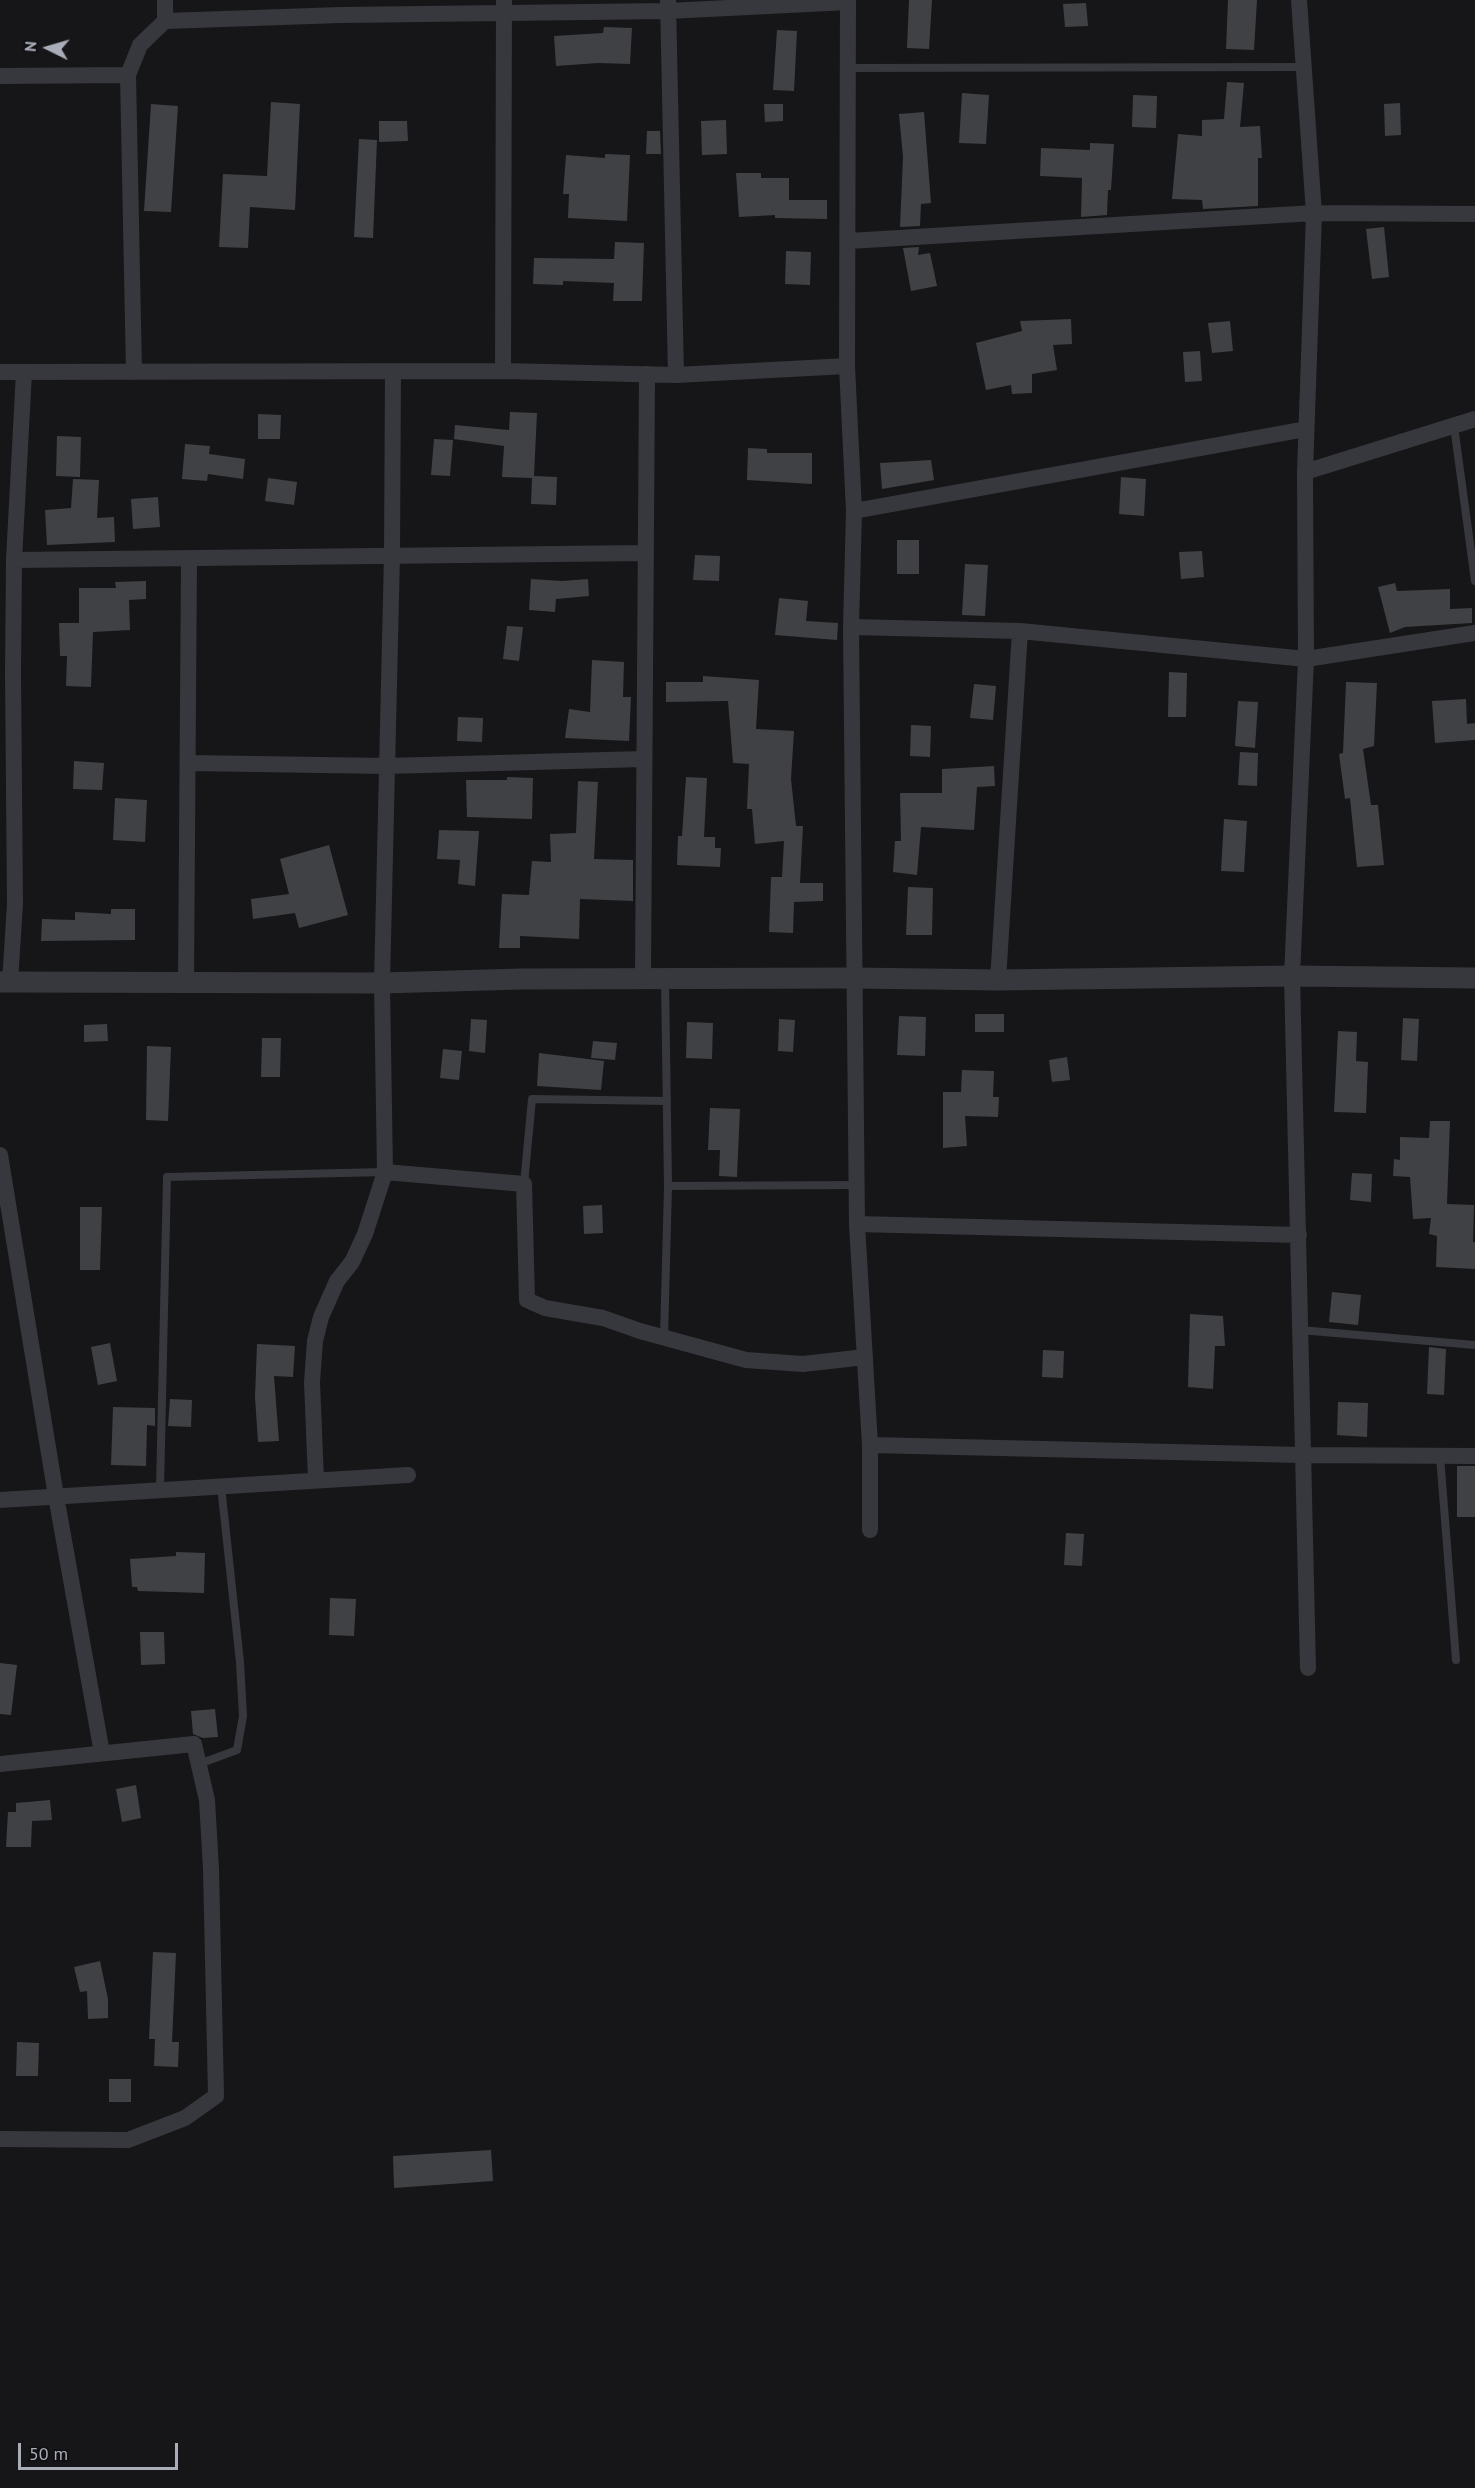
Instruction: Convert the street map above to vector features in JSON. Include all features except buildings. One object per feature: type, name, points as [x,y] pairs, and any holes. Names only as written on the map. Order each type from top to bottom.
[{"type":"street","points":[[165,0],[165,21]]},
{"type":"street","points":[[1299,0],[1314,213],[1305,472],[1306,659],[1292,976],[1308,1668]]},
{"type":"street","points":[[134,372],[128,75],[140,45],[165,21],[341,7],[668,6],[848,1],[847,366],[854,511],[851,627],[857,1224],[870,1445],[870,1530]]},
{"type":"street","points":[[668,6],[675,375]]},
{"type":"street","points":[[503,371],[504,7]]},
{"type":"street","points":[[0,76],[128,75]]},
{"type":"street","points":[[849,241],[1314,213],[1475,214]]},
{"type":"street","points":[[0,372],[503,371],[675,375],[847,366]]},
{"type":"street","points":[[24,372],[6,673],[15,903],[5,982],[382,983],[643,978],[998,980],[1292,976],[1475,978]]},
{"type":"street","points":[[315,1480],[312,1382],[315,1341],[321,1317],[337,1281],[352,1263],[365,1234],[385,1172],[382,983],[392,555],[393,372]]},
{"type":"street","points":[[643,978],[647,374]]},
{"type":"street","points":[[1305,472],[1475,419]]},
{"type":"street","points":[[854,511],[1306,429]]},
{"type":"street","points":[[14,560],[646,553]]},
{"type":"street","points":[[186,981],[189,559]]},
{"type":"street","points":[[851,627],[1020,631],[1306,659],[1475,633]]},
{"type":"street","points":[[998,980],[1020,631]]},
{"type":"street","points":[[189,764],[387,766],[643,759]]},
{"type":"street","points":[[0,1155],[56,1496],[102,1753]]},
{"type":"street","points":[[385,1172],[524,1184],[527,1300],[545,1308],[603,1318],[664,1338],[746,1360],[802,1364],[865,1357]]},
{"type":"street","points":[[857,1224],[1299,1235]]},
{"type":"street","points":[[870,1445],[1302,1455],[1475,1456]]},
{"type":"street","points":[[0,1500],[160,1488],[408,1475]]},
{"type":"street","points":[[0,1764],[194,1744],[207,1800],[211,1869],[216,2096],[185,2118],[128,2140],[0,2139]]},
{"type":"lane","points":[[848,68],[1304,67]]},
{"type":"lane","points":[[1454,426],[1475,581]]},
{"type":"lane","points":[[664,1338],[668,1186],[665,978]]},
{"type":"lane","points":[[524,1184],[532,1099],[667,1101]]},
{"type":"lane","points":[[160,1488],[167,1177],[385,1172]]},
{"type":"lane","points":[[668,1186],[857,1185]]},
{"type":"lane","points":[[1300,1330],[1475,1345]]},
{"type":"lane","points":[[1440,1456],[1456,1660]]},
{"type":"lane","points":[[199,1764],[237,1750],[243,1716],[240,1662],[221,1486]]}]
